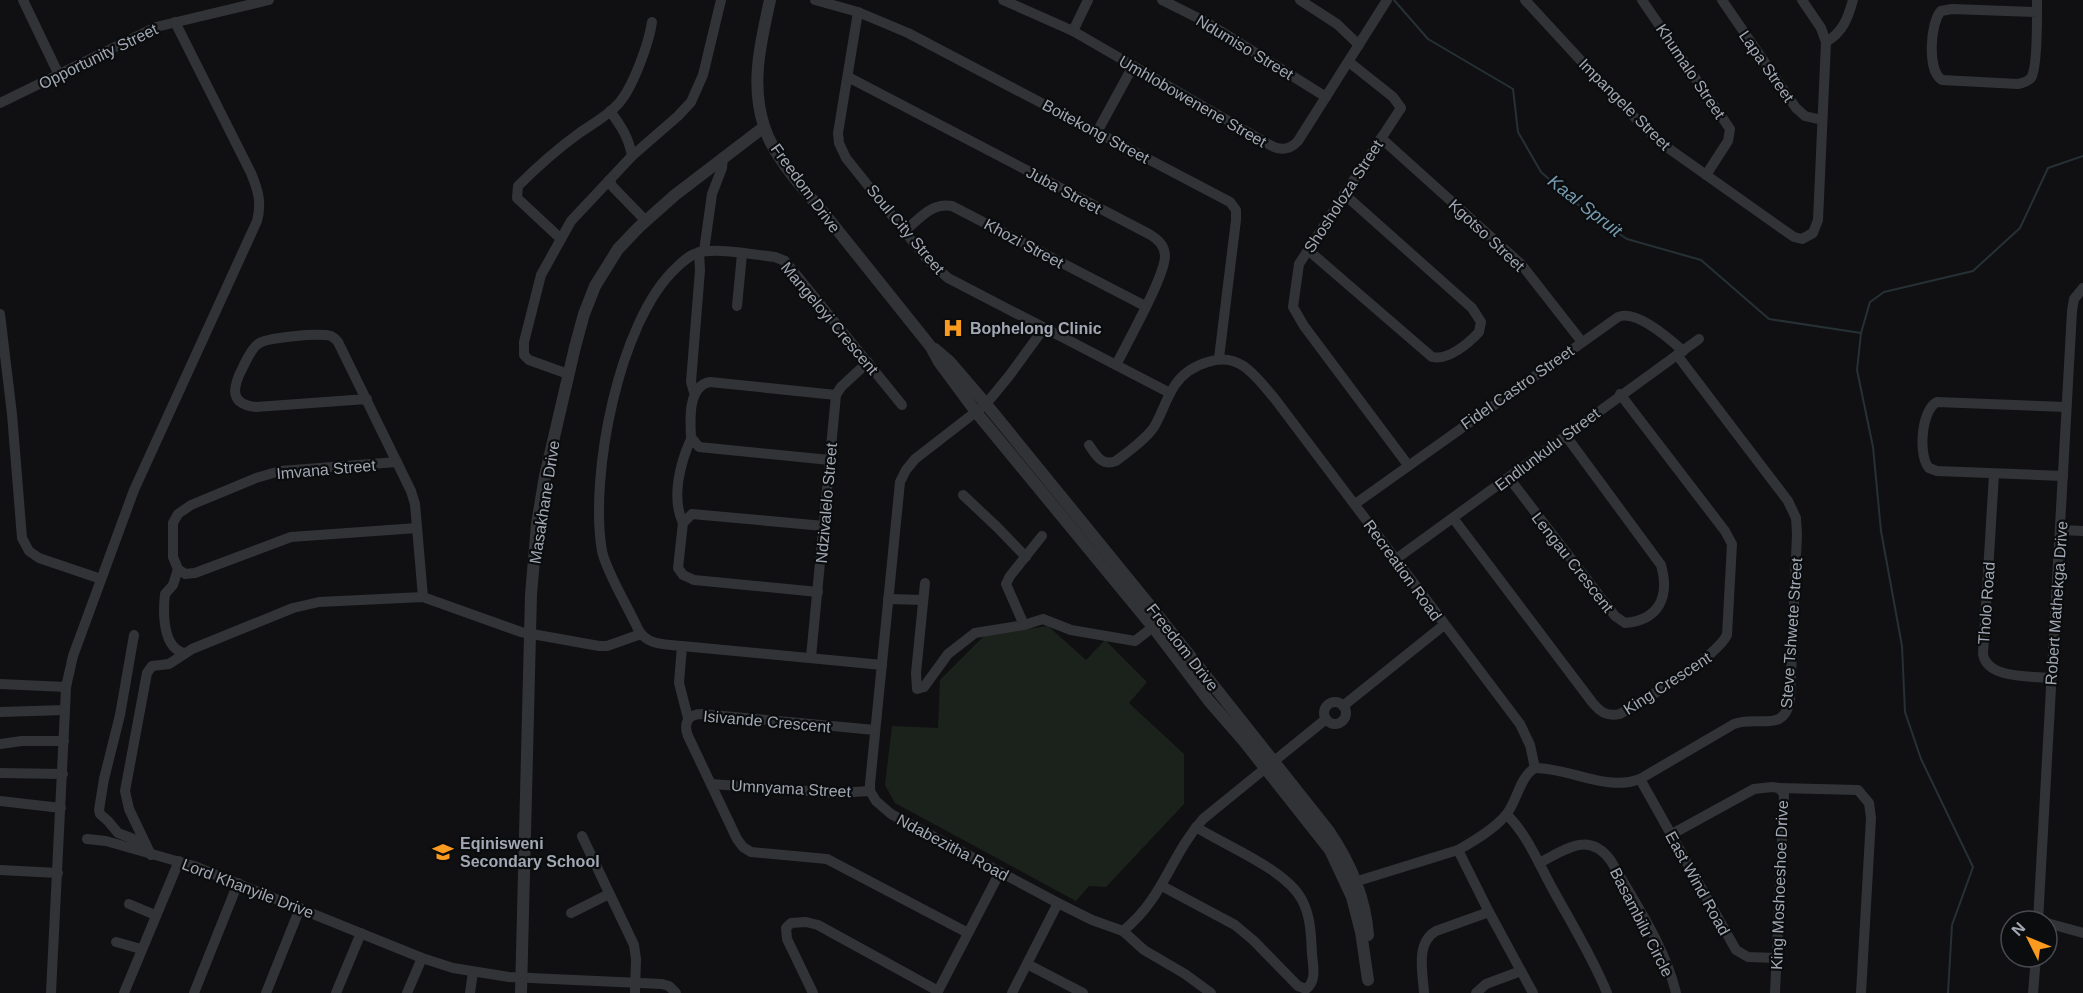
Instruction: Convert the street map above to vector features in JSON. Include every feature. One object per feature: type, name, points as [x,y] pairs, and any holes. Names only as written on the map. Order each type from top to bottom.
[{"type":"street","points":[[23,0],[59,75]]},
{"type":"street","name":"Opportunity Street","points":[[0,104],[156,27],[269,0]]},
{"type":"street","points":[[568,374],[529,360],[523,351],[530,313],[541,275],[571,221],[632,156],[691,102],[703,75],[721,0]]},
{"type":"street","name":"Freedom Drive","points":[[770,0],[760,45],[757,91],[764,127],[777,151],[932,347],[938,361],[981,408],[1160,618],[1326,845],[1362,899],[1370,962],[1369,993]]},
{"type":"street","name":"Boitekong Street","points":[[815,0],[858,12],[908,33],[1226,199],[1233,206],[1236,220],[1219,358]]},
{"type":"street","points":[[1073,32],[1088,0]]},
{"type":"street","name":"Ndumiso Street","points":[[1162,0],[1206,22],[1326,97]]},
{"type":"street","points":[[1300,0],[1337,24],[1359,45]]},
{"type":"street","name":"Impangele Street","points":[[1525,0],[1661,143],[1794,237],[1802,239],[1808,237],[1817,227],[1822,120]]},
{"type":"street","name":"Khumalo Street","points":[[1642,0],[1730,129],[1728,141],[1706,175]]},
{"type":"street","name":"Lapa Street","points":[[1722,0],[1796,108],[1805,116],[1822,120]]},
{"type":"street","points":[[1802,0],[1821,28],[1826,42],[1822,120]]},
{"type":"street","points":[[1826,42],[1844,26],[1853,0]]},
{"type":"street","points":[[2037,0],[2037,12],[2034,70],[2025,83],[1942,80],[1934,73],[1932,60],[1935,22],[1941,11],[1952,9],[2037,12]]},
{"type":"street","name":"Umhlobowenene Street","points":[[1011,2],[1073,32],[1273,147],[1281,149],[1289,148],[1298,141],[1384,4]]},
{"type":"street","name":"Soul City Street","points":[[858,12],[838,133],[839,143],[846,158],[926,258],[943,274],[1170,393]]},
{"type":"street","points":[[51,993],[66,687],[73,656],[134,489],[257,221],[260,207],[260,198],[251,173],[175,22]]},
{"type":"street","points":[[561,239],[517,198],[518,186],[550,156],[610,111],[626,94],[650,35],[652,22]]},
{"type":"street","name":"Shosholoza Street","points":[[1349,62],[1400,104],[1399,112],[1297,270],[1293,298],[1294,311],[1408,465]]},
{"type":"street","points":[[1097,132],[1133,66]]},
{"type":"street","name":"Juba Street","points":[[848,77],[1154,236],[1163,248],[1165,256],[1162,270],[1116,365]]},
{"type":"street","points":[[610,111],[623,128],[632,156]]},
{"type":"street","name":"Masakhane Drive","points":[[521,993],[531,595],[537,524],[568,374],[584,314],[595,286],[618,249],[645,220],[764,127]]},
{"type":"street","name":"Kgotso Street","points":[[1381,138],[1521,264],[1582,342]]},
{"type":"street","points":[[723,157],[722,168],[712,194],[701,252],[691,382],[694,392],[691,439],[682,459],[677,506],[683,523],[678,568],[685,577],[694,580],[818,592]]},
{"type":"street","points":[[609,180],[612,187],[645,220]]},
{"type":"street","points":[[1308,250],[1432,357],[1448,356],[1479,332],[1481,322],[1472,308],[1344,194]]},
{"type":"street","name":"Khozi Street","points":[[906,231],[934,208],[946,204],[1145,306]]},
{"type":"street","points":[[701,252],[690,256],[654,294],[630,341],[602,458],[600,496],[603,553],[641,634],[650,641],[682,646],[882,664]]},
{"type":"street","name":"Mangeloyi Crescent","points":[[701,252],[775,257],[788,263],[902,405]]},
{"type":"street","points":[[737,306],[742,254]]},
{"type":"street","name":"Robert Mathekga Drive","points":[[2039,909],[2072,310],[2074,299],[2083,288]]},
{"type":"street","points":[[0,314],[12,414],[22,538],[29,551],[39,558],[101,579]]},
{"type":"street","name":"Fidel Castro Street","points":[[1355,504],[1618,317],[1629,314],[1665,335],[1680,353]]},
{"type":"street","points":[[870,791],[898,489],[902,476],[915,459],[981,408],[1009,376],[1044,328]]},
{"type":"street","points":[[367,399],[256,406],[242,404],[235,396],[235,392],[238,376],[250,353],[258,344],[270,339],[327,336],[338,342],[367,399],[414,499],[423,597]]},
{"type":"street","name":"Endlunkulu Street","points":[[1396,559],[1509,478],[1620,394],[1699,339]]},
{"type":"street","name":"Steve Tshwete Street","points":[[1535,768],[1611,783],[1628,783],[1640,779],[1734,724],[1747,720],[1774,721],[1781,719],[1787,712],[1790,699],[1796,518],[1788,501],[1680,353]]},
{"type":"street","points":[[1089,445],[1101,460],[1110,463],[1116,461],[1153,428],[1170,393],[1187,372],[1196,366],[1219,358]]},
{"type":"street","name":"Recreation Road","points":[[1219,358],[1238,363],[1257,378],[1355,504],[1520,724],[1530,745],[1535,768]]},
{"type":"street","points":[[694,392],[702,384],[710,382],[836,395],[841,387],[868,362]]},
{"type":"street","name":"King Crescent","points":[[1453,518],[1602,713],[1613,716],[1620,714],[1706,658],[1722,645],[1727,635],[1732,544],[1725,531],[1620,394]]},
{"type":"street","name":"Ndzivalelo Street","points":[[811,657],[836,395]]},
{"type":"street","points":[[2063,476],[1937,471],[1926,465],[1923,457],[1925,417],[1933,404],[1947,401],[2066,407]]},
{"type":"street","name":"Freedom Drive","points":[[981,408],[1209,701],[1269,765]]},
{"type":"street","name":"Lengau Crescent","points":[[1509,478],[1615,616],[1625,623],[1630,623],[1638,622],[1653,613],[1659,607],[1664,593],[1664,574],[1661,565],[1566,436]]},
{"type":"street","points":[[691,439],[697,446],[705,449],[830,460]]},
{"type":"street","name":"Imvana Street","points":[[178,569],[172,557],[173,523],[178,514],[191,505],[256,478],[280,471],[397,462]]},
{"type":"street","name":"Tholo Road","points":[[1994,474],[1984,658],[1989,667],[1997,672],[2050,678]]},
{"type":"street","points":[[963,495],[1026,557]]},
{"type":"street","points":[[683,523],[689,515],[695,513],[824,526]]},
{"type":"street","points":[[185,652],[178,651],[173,645],[164,622],[165,594],[173,585],[178,569],[185,574],[195,573],[291,537],[417,528]]},
{"type":"street","points":[[2061,530],[2083,531]]},
{"type":"street","points":[[1024,625],[1006,584],[1042,536]]},
{"type":"street","points":[[925,583],[916,673],[918,689],[927,684],[948,654],[971,634],[984,630],[1046,620],[1068,629],[1135,641],[1153,627]]},
{"type":"street","points":[[151,855],[128,805],[125,791],[150,667],[169,664],[185,652],[308,604],[423,597],[530,634],[598,646],[608,646],[641,634]]},
{"type":"street","points":[[888,599],[923,600]]},
{"type":"street","points":[[1344,706],[1444,625]]},
{"type":"street","points":[[134,635],[120,715],[104,779],[99,810],[118,833],[144,843]]},
{"type":"street","points":[[682,646],[679,683],[688,718]]},
{"type":"street","points":[[0,684],[66,687]]},
{"type":"street","points":[[1336,702],[1344,706],[1346,714],[1342,721],[1334,723],[1326,719],[1325,711],[1329,704],[1336,702]]},
{"type":"street","points":[[0,712],[65,710]]},
{"type":"street","name":"Isivande Crescent","points":[[875,730],[702,714],[695,714],[688,718],[686,730],[737,839],[751,852],[827,859],[968,933]]},
{"type":"street","points":[[1211,993],[1185,974],[1144,950],[1123,931],[1143,914],[1196,827],[1211,812],[1326,719]]},
{"type":"street","points":[[0,744],[22,741],[64,741]]},
{"type":"street","points":[[1352,883],[1458,850],[1507,815],[1528,774],[1535,768]]},
{"type":"street","points":[[0,773],[63,774]]},
{"type":"street","name":"East Wind Road","points":[[1640,779],[1736,950],[1748,957],[1776,958]]},
{"type":"street","name":"Umnyama Street","points":[[711,784],[837,793],[870,791]]},
{"type":"street","name":"King Moshoeshoe Drive","points":[[1672,834],[1754,789],[1772,787],[1784,794],[1774,993]]},
{"type":"street","points":[[1779,789],[1858,790],[1869,803],[1871,818],[1861,993]]},
{"type":"street","name":"Ndabezitha Road","points":[[870,791],[888,812],[1058,903],[1092,920],[1123,931]]},
{"type":"street","points":[[0,801],[61,808]]},
{"type":"street","points":[[1507,815],[1519,829],[1539,863],[1607,993]]},
{"type":"street","points":[[1162,886],[1235,925],[1298,986],[1306,989],[1310,986],[1313,975],[1309,920],[1302,899],[1296,890],[1282,876],[1196,827]]},
{"type":"street","points":[[582,836],[634,945],[635,988]]},
{"type":"street","name":"Lord Khanyile Drive","points":[[87,839],[106,841],[179,861],[447,967],[521,978],[635,988],[662,984],[669,986],[676,993]]},
{"type":"street","name":"Basambilu Circle","points":[[1539,863],[1578,844],[1597,847],[1607,855],[1666,960],[1676,993]]},
{"type":"street","points":[[1458,850],[1533,993]]},
{"type":"street","points":[[124,993],[179,861]]},
{"type":"street","points":[[0,870],[58,873]]},
{"type":"street","points":[[813,993],[787,939],[786,928],[791,923],[806,922],[818,925],[937,992],[1000,872]]},
{"type":"street","points":[[194,993],[238,883]]},
{"type":"street","points":[[571,913],[609,894]]},
{"type":"street","points":[[1012,993],[1058,903]]},
{"type":"street","points":[[129,904],[155,915]]},
{"type":"street","points":[[266,993],[300,908]]},
{"type":"street","points":[[1424,993],[1422,950],[1428,936],[1489,912]]},
{"type":"street","points":[[2059,926],[2083,933]]},
{"type":"street","points":[[336,993],[361,933]]},
{"type":"street","points":[[117,942],[141,949]]},
{"type":"street","points":[[407,993],[422,958]]},
{"type":"street","points":[[1027,964],[1083,993]]},
{"type":"street","points":[[2033,993],[2035,969]]},
{"type":"street","points":[[1476,993],[1486,984],[1521,971]]},
{"type":"street","points":[[470,993],[473,972]]},
{"type":"shaded area","points":[[1048,626],[1086,660],[1105,640],[1147,682],[1129,703],[1184,754],[1184,804],[1106,887],[1089,886],[1076,901],[895,803],[885,785],[892,726],[938,728],[940,680],[985,635]]},
{"type":"waterway","name":"Kaal Spruit","points":[[1394,0],[1428,39],[1513,89],[1518,132],[1541,172],[1590,215],[1627,239],[1701,260],[1769,319],[1861,333],[1870,302],[1884,292],[1973,271],[2020,228],[2048,168],[2083,156]]},
{"type":"waterway","points":[[1861,333],[1857,370],[1873,447],[1881,531],[1902,646],[1905,712],[1921,759],[1973,867],[1952,925],[1948,993]]},
{"type":"place","name":"Bophelong Clinic","points":[[953,328]]},
{"type":"place","name":"Eqinisweni Secondary School","points":[[443,852]]}]
